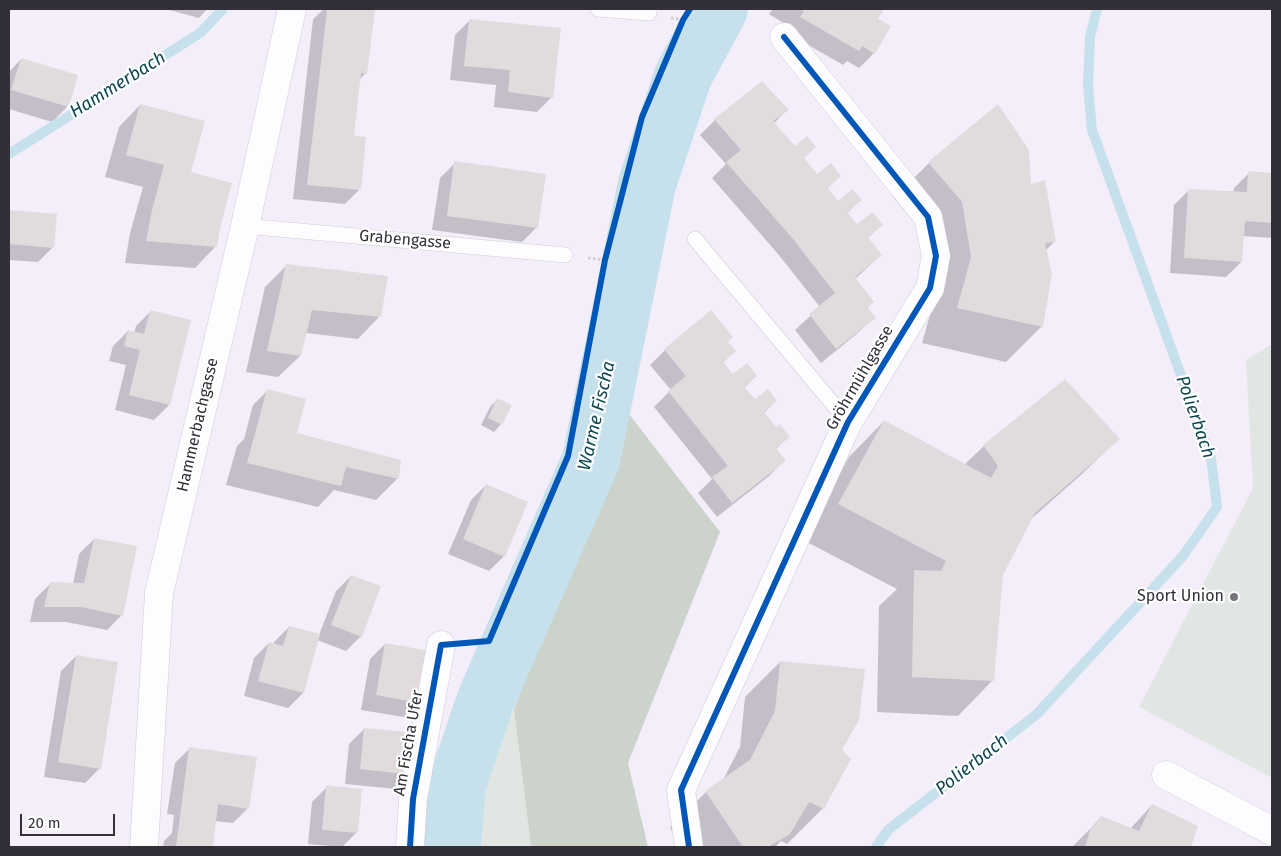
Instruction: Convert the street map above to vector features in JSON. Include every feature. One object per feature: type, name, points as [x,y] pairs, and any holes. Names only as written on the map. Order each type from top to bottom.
[{"type":"street","name":"Hammerbachgasse","points":[[144,847],[159,593],[245,226],[292,9]]},
{"type":"street","name":"Gröhrmühlgasse","points":[[689,847],[682,790],[848,422],[930,288],[936,256],[928,217],[784,37]]},
{"type":"street","name":"Am Fischa Ufer","points":[[410,847],[413,799],[441,645]]},
{"type":"street","points":[[1166,775],[1272,831]]},
{"type":"lane","points":[[598,9],[648,13]]},
{"type":"lane","name":"Grabengasse","points":[[245,226],[565,255]]},
{"type":"lane","points":[[695,239],[848,422]]},
{"type":"path","points":[[679,29],[686,14]]},
{"type":"path","points":[[603,269],[607,250]]},
{"type":"shaded area","name":"Sport Union","points":[[1272,344],[1272,778],[1139,707],[1253,488],[1246,360]]},
{"type":"shaded area","points":[[629,414],[720,532],[628,763],[648,847],[531,847],[514,709]]},
{"type":"shaded area","points":[[514,709],[531,847],[468,847],[475,794]]},
{"type":"building","points":[[327,9],[375,9],[367,74],[361,73],[354,136],[366,137],[361,190],[307,185]]},
{"type":"building","points":[[799,9],[884,9],[878,19],[891,26],[875,54],[862,46],[859,51],[800,17],[804,11]]},
{"type":"building","points":[[469,19],[561,28],[553,98],[508,92],[510,70],[464,66]]},
{"type":"building","points":[[21,58],[78,75],[69,107],[11,90]]},
{"type":"building","points":[[762,81],[789,110],[773,121],[795,146],[807,136],[816,147],[804,158],[817,174],[831,163],[841,176],[828,188],[838,201],[852,189],[862,200],[847,212],[857,224],[873,212],[883,225],[868,237],[882,255],[855,277],[874,302],[868,307],[876,318],[836,349],[809,314],[835,293],[793,239],[726,162],[741,150],[714,119]]},
{"type":"building","points":[[140,104],[205,121],[191,172],[232,183],[217,247],[146,241],[164,165],[126,155]]},
{"type":"building","points":[[998,104],[1029,150],[1031,184],[1045,180],[1056,242],[1045,243],[1052,274],[1043,327],[957,308],[971,257],[962,202],[928,162]]},
{"type":"building","points":[[454,161],[546,174],[538,228],[447,216]]},
{"type":"building","points":[[1248,171],[1272,173],[1272,223],[1245,221],[1242,262],[1184,258],[1188,189],[1247,192]]},
{"type":"building","points":[[9,210],[57,214],[54,248],[9,244]]},
{"type":"building","points":[[286,264],[388,276],[381,317],[312,310],[301,356],[267,351]]},
{"type":"building","points":[[150,310],[191,320],[170,405],[129,395],[140,350],[124,346],[128,330],[144,334]]},
{"type":"building","points":[[711,310],[733,337],[728,342],[736,351],[723,362],[733,374],[747,363],[757,376],[744,387],[755,399],[768,389],[777,401],[764,412],[776,427],[780,424],[790,437],[776,448],[786,461],[732,503],[712,477],[728,466],[668,391],[686,376],[664,349]]},
{"type":"building","points":[[1065,379],[1120,439],[1035,513],[1003,575],[994,681],[912,677],[914,570],[941,571],[946,561],[838,504],[884,420],[991,478],[998,466],[983,445]]},
{"type":"building","points":[[267,389],[306,399],[297,433],[401,460],[399,479],[346,467],[341,486],[247,463]]},
{"type":"building","points":[[497,398],[512,405],[502,425],[488,418]]},
{"type":"building","points":[[486,484],[528,502],[505,557],[463,539]]},
{"type":"building","points":[[94,538],[137,546],[123,616],[82,607],[44,607],[50,582],[84,583]]},
{"type":"building","points":[[351,575],[381,586],[362,637],[331,625]]},
{"type":"building","points":[[289,626],[320,634],[304,693],[258,681],[269,642],[283,646]]},
{"type":"building","points":[[385,643],[430,651],[421,703],[376,695]]},
{"type":"building","points":[[76,655],[118,662],[101,769],[58,762]]},
{"type":"building","points":[[780,661],[865,669],[859,720],[842,750],[851,759],[824,809],[809,802],[790,834],[768,847],[743,847],[705,791],[750,760],[775,711]]},
{"type":"building","points":[[364,728],[416,733],[412,775],[360,769]]},
{"type":"building","points":[[189,747],[257,757],[249,809],[218,804],[213,847],[176,847]]},
{"type":"building","points":[[326,785],[362,789],[358,833],[322,830]]},
{"type":"building","points":[[1152,804],[1198,826],[1191,847],[1085,847],[1091,827],[1101,816],[1139,831]]},
{"type":"waterway","name":"Hammerbach","points":[[9,154],[200,33],[223,9]]},
{"type":"waterway","name":"Warme Fischa","points":[[452,847],[457,784],[486,699],[591,460],[647,184],[683,76],[719,9]]},
{"type":"waterway","name":"Polierbach","points":[[876,847],[888,830],[1037,714],[1183,556],[1217,507],[1211,458],[1092,130],[1088,86],[1090,37],[1097,9]]},
{"type":"cycle path","points":[[410,847],[413,799],[441,645],[489,641],[568,456],[605,260],[642,117],[683,20],[690,9]]},
{"type":"cycle path","points":[[689,847],[681,790],[848,422],[930,288],[936,256],[928,217],[784,37]]},
{"type":"place","name":"Sport Union","points":[[1234,597]]}]
